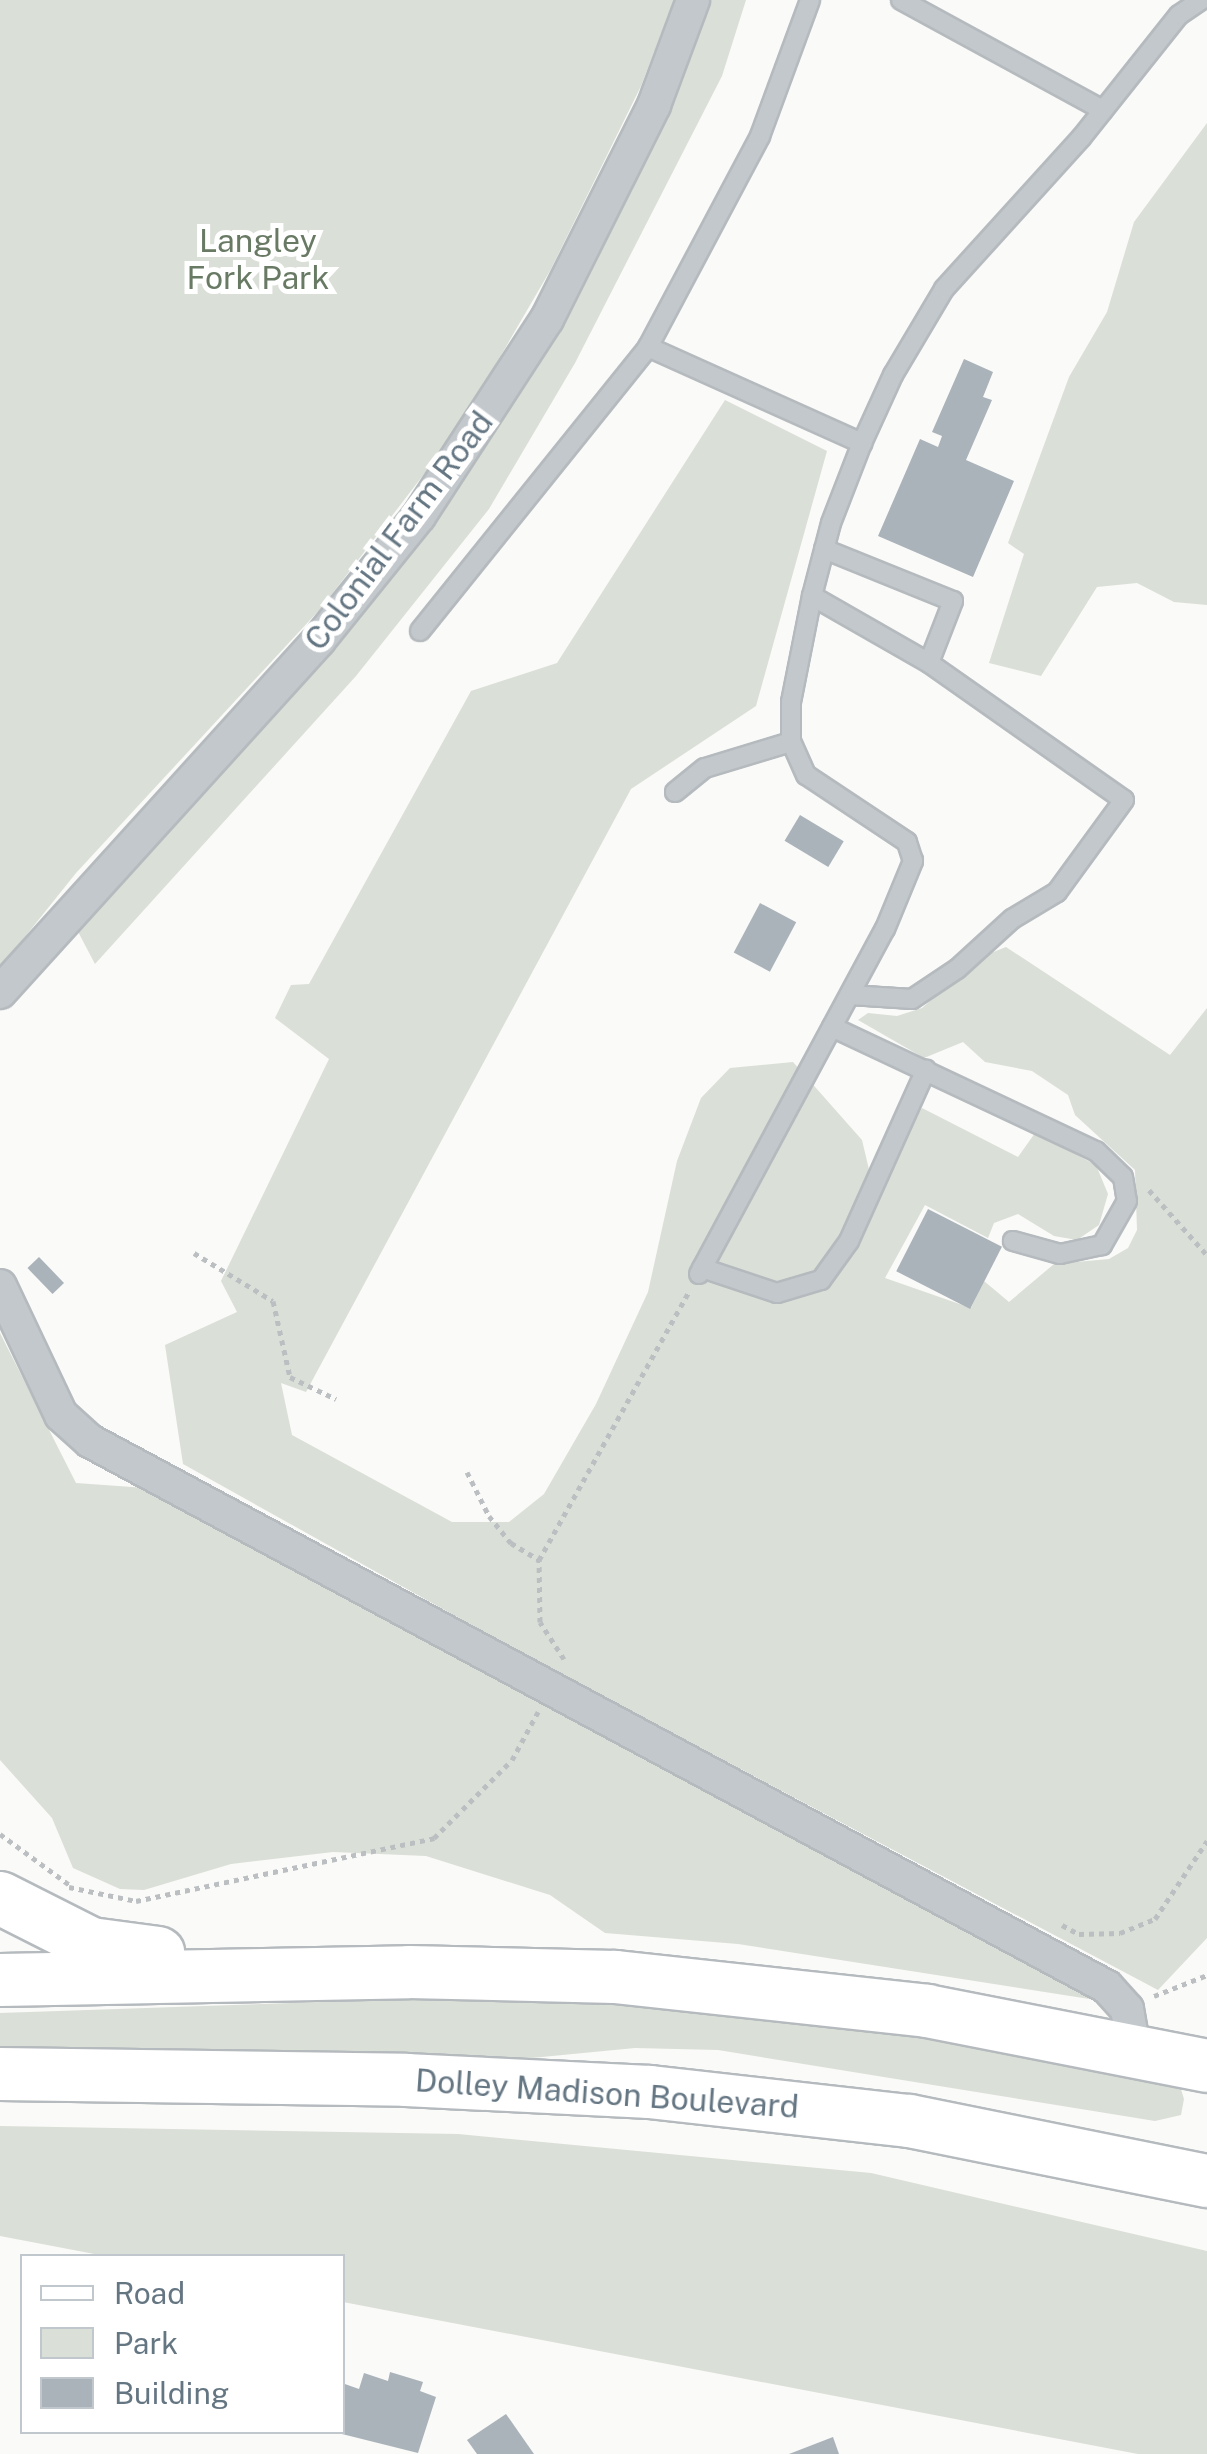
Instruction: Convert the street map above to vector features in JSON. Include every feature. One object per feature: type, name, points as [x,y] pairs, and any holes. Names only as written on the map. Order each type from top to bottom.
[{"type":"main road","points":[[15,1907],[91,1944],[134,1952],[408,1972]]},
{"type":"main road","points":[[0,1980],[408,1972],[563,1974],[773,1990],[1177,2052]]},
{"type":"main road","name":"Dolley Madison Boulevard","points":[[0,2074],[406,2080],[650,2092],[909,2121],[1207,2181]]},
{"type":"street","name":"Colonial Farm Road","points":[[0,992],[319,640],[419,516],[548,319],[654,105],[693,0]]},
{"type":"street","points":[[0,1286],[61,1415],[90,1441],[1120,1996],[1177,2052]]},
{"type":"lane","points":[[420,631],[648,347],[760,136],[810,0]]},
{"type":"lane","points":[[901,0],[1104,110]]},
{"type":"lane","points":[[926,1070],[849,1242],[821,1280],[777,1293],[700,1271],[906,887],[912,850],[806,775],[791,742],[791,702],[812,596],[862,443],[892,374],[944,289],[1104,110],[1179,15],[1202,0]]},
{"type":"lane","points":[[648,347],[862,443]]},
{"type":"lane","points":[[824,550],[953,600],[930,663]]},
{"type":"lane","points":[[812,596],[930,663],[1124,800],[1057,892],[1012,919],[957,969],[912,1000],[850,995]]},
{"type":"lane","points":[[674,792],[704,768],[791,742]]},
{"type":"lane","points":[[832,1027],[1105,1160],[1123,1177],[1127,1201],[1102,1245],[1060,1254],[1013,1241]]},
{"type":"path","points":[[1105,1160],[1155,1195],[1207,1255]]},
{"type":"path","points":[[194,1254],[273,1301],[290,1377],[336,1399]]},
{"type":"path","points":[[569,1664],[540,1622],[539,1560],[700,1271]]},
{"type":"path","points":[[468,1472],[489,1516],[511,1542],[539,1560]]},
{"type":"path","points":[[0,1834],[71,1886],[151,1899],[434,1838],[512,1760],[550,1691]]},
{"type":"path","points":[[1045,1916],[1079,1934],[1120,1934],[1155,1919],[1207,1841]]},
{"type":"path","points":[[15,1907],[71,1886]]},
{"type":"path","points":[[1120,1996],[1154,1996],[1207,1975]]},
{"type":"green space","name":"Langley Fork Park","points":[[0,0],[674,0],[641,86],[551,269],[457,431],[322,607],[76,873],[0,968]]},
{"type":"green space","points":[[705,0],[746,0],[722,76],[575,363],[489,509],[356,676],[95,964],[75,926],[415,544]]},
{"type":"green space","points":[[1207,123],[1207,605],[1174,602],[1137,583],[1097,587],[1041,676],[989,663],[1024,554],[1008,543],[1069,377],[1107,312],[1134,222]]},
{"type":"green space","points":[[725,400],[827,451],[756,706],[631,789],[306,1392],[281,1383],[292,1435],[452,1522],[509,1522],[544,1494],[596,1404],[648,1292],[677,1161],[701,1098],[730,1068],[793,1062],[862,1140],[871,1178],[922,1108],[1018,1157],[1035,1133],[1096,1165],[1108,1194],[1099,1225],[1077,1240],[1054,1236],[1018,1214],[994,1223],[988,1238],[925,1205],[885,1278],[971,1308],[984,1281],[1009,1302],[1054,1264],[1109,1259],[1128,1248],[1137,1230],[1135,1170],[1075,1115],[1068,1095],[1032,1071],[985,1062],[963,1042],[924,1058],[858,1020],[868,1013],[897,1016],[922,1008],[981,957],[1006,947],[1170,1055],[1207,1008],[1207,1938],[1158,1990],[525,1655],[183,1464],[165,1345],[237,1312],[221,1281],[329,1059],[275,1018],[291,985],[309,984],[471,691],[557,663]]},
{"type":"green space","points":[[0,1333],[76,1483],[146,1488],[1115,2003],[738,1944],[605,1933],[550,1895],[426,1856],[333,1852],[231,1864],[144,1890],[120,1889],[73,1868],[52,1818],[0,1760]]},
{"type":"green space","points":[[500,1996],[832,2022],[1180,2086],[1184,2099],[1181,2115],[1155,2121],[718,2050],[635,2048],[447,2066],[0,2058],[0,2013]]},
{"type":"green space","points":[[0,2126],[458,2134],[871,2173],[1207,2251],[1207,2454],[1138,2454],[345,2302],[345,2254],[94,2254],[0,2236]]},
{"type":"building","points":[[964,359],[993,372],[983,397],[992,400],[966,460],[1014,481],[973,577],[878,536],[920,439],[938,447],[942,436],[932,432]]},
{"type":"building","points":[[800,815],[844,841],[828,867],[785,841]]},
{"type":"building","points":[[760,903],[796,922],[770,972],[734,952]]},
{"type":"building","points":[[928,1209],[1002,1247],[970,1309],[896,1271]]},
{"type":"building","points":[[39,1257],[64,1283],[52,1294],[27,1268]]},
{"type":"building","points":[[390,2372],[423,2382],[420,2391],[436,2397],[418,2453],[342,2434],[345,2384],[359,2389],[364,2373],[388,2381]]},
{"type":"building","points":[[506,2414],[534,2454],[477,2454],[467,2440]]},
{"type":"building","points":[[833,2437],[839,2454],[789,2454]]}]
